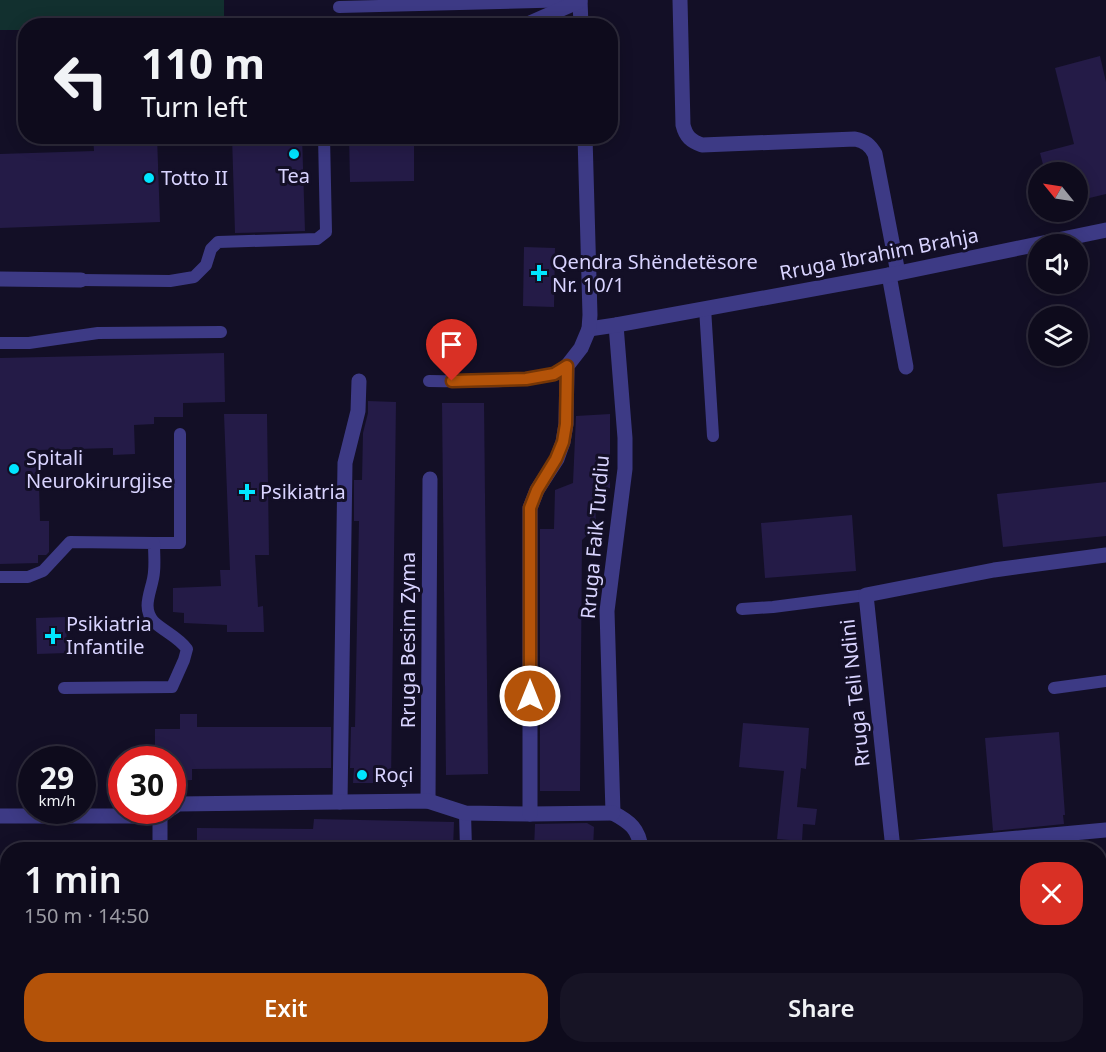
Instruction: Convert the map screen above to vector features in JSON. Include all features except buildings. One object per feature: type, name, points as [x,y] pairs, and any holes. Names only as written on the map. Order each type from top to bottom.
[{"type":"street","points":[[680,0],[683,125],[688,138],[702,145],[855,139],[861,140],[872,148],[875,153],[894,274],[906,367]]},
{"type":"street","points":[[541,18],[580,1],[581,18]]},
{"type":"street","points":[[530,814],[530,508],[563,442],[566,424],[567,366],[581,348],[589,329],[585,144]]},
{"type":"street","name":"Rruga Ibrahim Brahja","points":[[589,329],[894,274],[1106,230]]},
{"type":"street","points":[[0,279],[81,280]]},
{"type":"street","name":"Rruga Faik Turdiu","points":[[613,813],[607,611],[625,469],[616,325]]},
{"type":"street","points":[[340,802],[345,463],[358,411],[359,381]]},
{"type":"street","name":"Rruga Besim Zyma","points":[[429,801],[430,479]]},
{"type":"street","name":"Rruga Teli Ndini","points":[[894,842],[866,595],[994,570],[1106,555]]},
{"type":"street","points":[[186,804],[429,801],[465,813],[613,813],[626,820],[640,836],[640,842]]},
{"type":"street","points":[[0,816],[108,813]]},
{"type":"street","points":[[161,842],[165,824]]},
{"type":"street","name":"Rruga Teli Ndini","points":[[973,842],[1106,830]]},
{"type":"lane","points":[[339,7],[580,1]]},
{"type":"lane","points":[[81,280],[178,281],[194,277],[206,265],[211,249],[218,242],[317,239],[326,232],[324,144]]},
{"type":"lane","points":[[705,308],[713,436]]},
{"type":"lane","points":[[0,343],[29,343],[98,333],[221,332]]},
{"type":"lane","points":[[429,381],[526,379],[554,374],[567,366]]},
{"type":"lane","points":[[0,577],[28,577],[43,571],[70,542],[180,543],[180,434]]},
{"type":"lane","points":[[64,688],[172,687],[187,649],[181,641],[154,621],[148,613],[147,604],[154,572],[154,543]]},
{"type":"lane","points":[[742,609],[866,595]]},
{"type":"lane","points":[[1054,688],[1106,681]]},
{"type":"lane","points":[[465,813],[466,842]]},
{"type":"green space","points":[[0,0],[224,0],[224,18],[18,18],[18,30],[0,30]]},
{"type":"place","name":"Tea","points":[[294,154]]},
{"type":"place","name":"Totto II","points":[[149,178]]},
{"type":"place","name":"Qendra Shëndetësore Nr. 10/1","points":[[539,273]]},
{"type":"place","name":"Spitali Neurokirurgjise","points":[[14,469]]},
{"type":"place","name":"Psikiatria","points":[[247,492]]},
{"type":"place","name":"Psikiatria Infantile","points":[[53,636]]},
{"type":"place","name":"Roçi","points":[[362,775]]},
{"type":"route","points":[[452,381],[526,379],[554,374],[567,366],[566,424],[563,442],[530,508],[530,696]]}]
